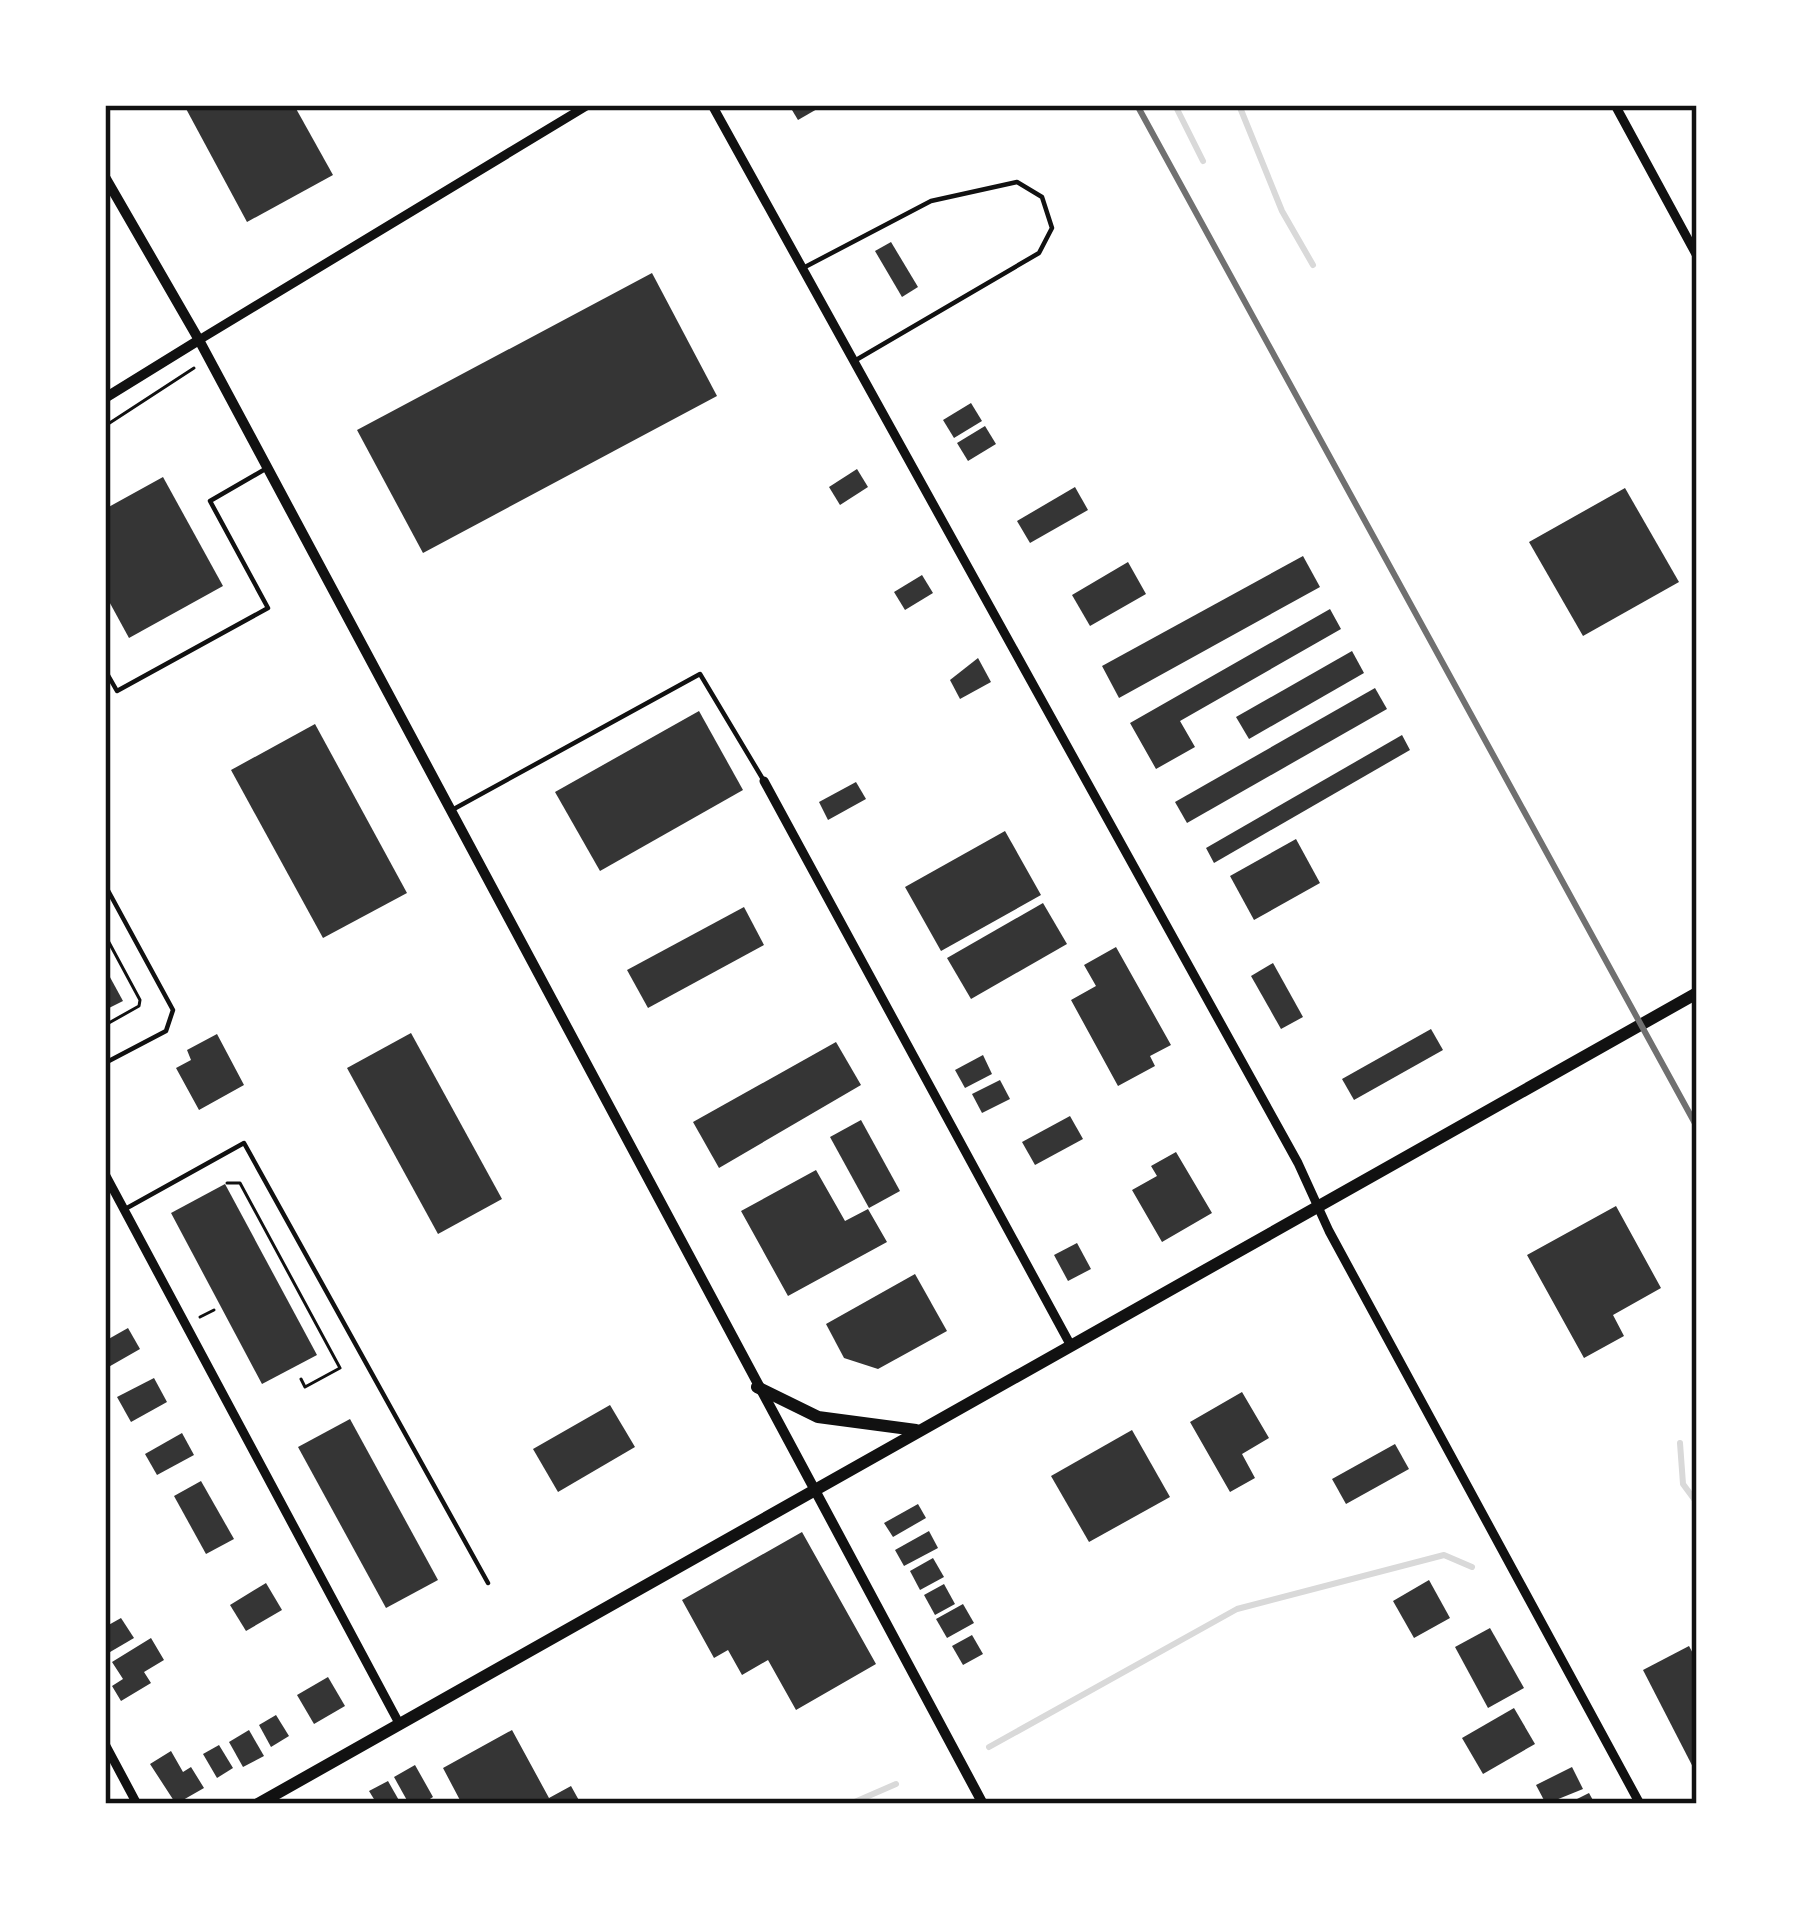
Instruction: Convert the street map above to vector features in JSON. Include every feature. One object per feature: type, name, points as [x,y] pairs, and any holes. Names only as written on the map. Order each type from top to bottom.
[{"type":"main road","points":[[258,1804],[1697,993]]},
{"type":"main road","points":[[757,1387],[818,1417],[918,1430]]},
{"type":"street","points":[[105,398],[588,105]]},
{"type":"street","points":[[712,105],[1317,1204],[1640,1804]]},
{"type":"street","points":[[1615,105],[1697,256]]},
{"type":"street","points":[[105,177],[199,340],[983,1804]]},
{"type":"street","points":[[764,782],[1070,1344]]},
{"type":"street","points":[[105,1174],[400,1725]]},
{"type":"street","points":[[105,1744],[137,1804]]},
{"type":"lane","points":[[805,267],[931,201],[1017,182],[1031,186],[1042,197],[1052,228],[1039,253],[856,360]]},
{"type":"lane","points":[[105,670],[117,691],[268,608],[211,501],[268,468]]},
{"type":"lane","points":[[451,811],[700,674],[764,782]]},
{"type":"lane","points":[[105,886],[173,1010],[166,1031],[105,1063]]},
{"type":"lane","points":[[124,1209],[244,1143],[488,1583]]},
{"type":"path","points":[[105,426],[209,359]]},
{"type":"path","points":[[105,934],[140,1000],[139,1006],[107,1024]]},
{"type":"path","points":[[227,1183],[240,1183],[340,1368],[305,1387],[301,1379]]},
{"type":"path","points":[[198,1318],[214,1310]]},
{"type":"building","points":[[184,105],[294,105],[333,175],[247,222]]},
{"type":"building","points":[[789,105],[824,105],[798,120]]},
{"type":"building","points":[[891,242],[918,287],[902,297],[875,251]]},
{"type":"building","points":[[652,273],[717,396],[423,553],[357,430]]},
{"type":"building","points":[[971,403],[982,421],[954,438],[943,420]]},
{"type":"building","points":[[985,426],[996,444],[968,461],[957,443]]},
{"type":"building","points":[[857,469],[868,487],[840,505],[829,487]]},
{"type":"building","points":[[163,477],[223,586],[129,638],[105,594],[105,509]]},
{"type":"building","points":[[1075,487],[1088,510],[1030,543],[1017,521]]},
{"type":"building","points":[[1625,488],[1679,582],[1583,636],[1529,542]]},
{"type":"building","points":[[1303,556],[1320,587],[1119,698],[1102,666]]},
{"type":"building","points":[[1128,562],[1146,594],[1090,626],[1072,595]]},
{"type":"building","points":[[922,575],[933,593],[905,610],[894,592]]},
{"type":"building","points":[[1330,609],[1341,629],[1180,721],[1195,747],[1156,769],[1130,723]]},
{"type":"building","points":[[1352,651],[1364,673],[1249,739],[1236,717]]},
{"type":"building","points":[[978,658],[991,682],[960,699],[950,680]]},
{"type":"building","points":[[1375,688],[1387,709],[1187,823],[1175,802]]},
{"type":"building","points":[[699,711],[743,790],[600,871],[555,792]]},
{"type":"building","points":[[315,724],[407,893],[323,938],[231,770]]},
{"type":"building","points":[[1402,735],[1410,750],[1214,863],[1206,848]]},
{"type":"building","points":[[856,782],[866,799],[828,820],[819,802]]},
{"type":"building","points":[[1005,831],[1041,895],[941,951],[905,887]]},
{"type":"building","points":[[1296,839],[1320,883],[1254,920],[1230,876]]},
{"type":"building","points":[[1043,903],[1067,944],[971,999],[947,958]]},
{"type":"building","points":[[744,907],[764,945],[648,1008],[627,970]]},
{"type":"building","points":[[1116,947],[1171,1045],[1150,1056],[1155,1066],[1118,1086],[1071,1000],[1096,986],[1084,965]]},
{"type":"building","points":[[1273,963],[1303,1017],[1281,1029],[1251,976]]},
{"type":"building","points":[[105,968],[123,1001],[105,1010]]},
{"type":"building","points":[[1431,1029],[1443,1050],[1354,1100],[1342,1079]]},
{"type":"building","points":[[411,1033],[502,1199],[438,1234],[347,1068]]},
{"type":"building","points":[[217,1034],[244,1085],[199,1110],[176,1068],[191,1060],[187,1050]]},
{"type":"building","points":[[836,1042],[861,1085],[719,1168],[693,1122]]},
{"type":"building","points":[[983,1055],[992,1074],[965,1088],[955,1070]]},
{"type":"building","points":[[1000,1080],[1010,1099],[982,1113],[972,1094]]},
{"type":"building","points":[[1070,1116],[1083,1139],[1035,1165],[1022,1142]]},
{"type":"building","points":[[861,1120],[900,1191],[869,1208],[830,1137]]},
{"type":"building","points":[[1176,1152],[1212,1213],[1162,1242],[1132,1190],[1157,1176],[1151,1166]]},
{"type":"building","points":[[816,1170],[845,1221],[868,1209],[887,1242],[788,1296],[741,1211]]},
{"type":"building","points":[[225,1184],[317,1355],[262,1384],[171,1213]]},
{"type":"building","points":[[1616,1206],[1661,1288],[1613,1315],[1624,1336],[1584,1358],[1527,1255]]},
{"type":"building","points":[[1077,1243],[1091,1269],[1068,1281],[1054,1255]]},
{"type":"building","points":[[915,1274],[947,1331],[878,1369],[844,1358],[826,1324]]},
{"type":"building","points":[[128,1328],[140,1349],[105,1369],[105,1341]]},
{"type":"building","points":[[154,1378],[167,1402],[131,1422],[117,1397]]},
{"type":"building","points":[[1242,1392],[1269,1438],[1242,1454],[1255,1478],[1230,1492],[1190,1422]]},
{"type":"building","points":[[610,1405],[635,1447],[558,1492],[533,1449]]},
{"type":"building","points":[[350,1419],[438,1580],[386,1608],[298,1447]]},
{"type":"building","points":[[1132,1430],[1170,1497],[1089,1542],[1051,1476]]},
{"type":"building","points":[[182,1433],[194,1455],[157,1475],[145,1454]]},
{"type":"building","points":[[1395,1444],[1409,1469],[1346,1504],[1332,1479]]},
{"type":"building","points":[[201,1481],[234,1539],[206,1554],[174,1496]]},
{"type":"building","points":[[918,1504],[926,1518],[893,1537],[884,1523]]},
{"type":"building","points":[[929,1531],[938,1548],[904,1566],[895,1550]]},
{"type":"building","points":[[802,1532],[876,1664],[796,1710],[768,1660],[742,1675],[728,1650],[714,1658],[682,1600]]},
{"type":"building","points":[[933,1558],[944,1577],[920,1590],[910,1571]]},
{"type":"building","points":[[1429,1580],[1450,1618],[1414,1638],[1393,1601]]},
{"type":"building","points":[[266,1583],[282,1610],[246,1631],[230,1605]]},
{"type":"building","points":[[944,1584],[955,1604],[935,1615],[924,1595]]},
{"type":"building","points":[[963,1604],[974,1623],[947,1638],[936,1619]]},
{"type":"building","points":[[121,1618],[134,1638],[105,1655],[105,1627]]},
{"type":"building","points":[[1490,1628],[1524,1688],[1488,1708],[1455,1647]]},
{"type":"building","points":[[972,1635],[983,1654],[963,1665],[952,1646]]},
{"type":"building","points":[[151,1638],[164,1660],[144,1672],[151,1683],[121,1701],[112,1686],[123,1679],[112,1662]]},
{"type":"building","points":[[1689,1646],[1697,1661],[1697,1775],[1643,1670]]},
{"type":"building","points":[[328,1677],[345,1706],[314,1724],[297,1695]]},
{"type":"building","points":[[1514,1708],[1535,1744],[1483,1774],[1462,1738]]},
{"type":"building","points":[[276,1715],[289,1736],[271,1747],[259,1725]]},
{"type":"building","points":[[249,1730],[264,1756],[243,1767],[229,1742]]},
{"type":"building","points":[[512,1730],[549,1798],[571,1786],[581,1804],[462,1804],[443,1768]]},
{"type":"building","points":[[219,1745],[233,1768],[217,1778],[203,1754]]},
{"type":"building","points":[[171,1751],[183,1772],[191,1767],[204,1788],[176,1804],[150,1764]]},
{"type":"building","points":[[415,1765],[433,1797],[422,1804],[409,1804],[394,1777]]},
{"type":"building","points":[[1572,1767],[1583,1789],[1546,1804],[1536,1785]]},
{"type":"building","points":[[388,1781],[401,1804],[377,1804],[369,1791]]},
{"type":"building","points":[[1589,1793],[1595,1804],[1567,1804]]},
{"type":"waterway","points":[[1175,105],[1203,161]]},
{"type":"waterway","points":[[1239,105],[1282,211],[1313,265]]},
{"type":"waterway","points":[[1680,1443],[1683,1484],[1697,1503]]},
{"type":"waterway","points":[[989,1747],[1237,1609],[1444,1555],[1472,1567]]},
{"type":"waterway","points":[[850,1804],[896,1784]]},
{"type":"railway","points":[[1137,105],[1697,1127]]}]
